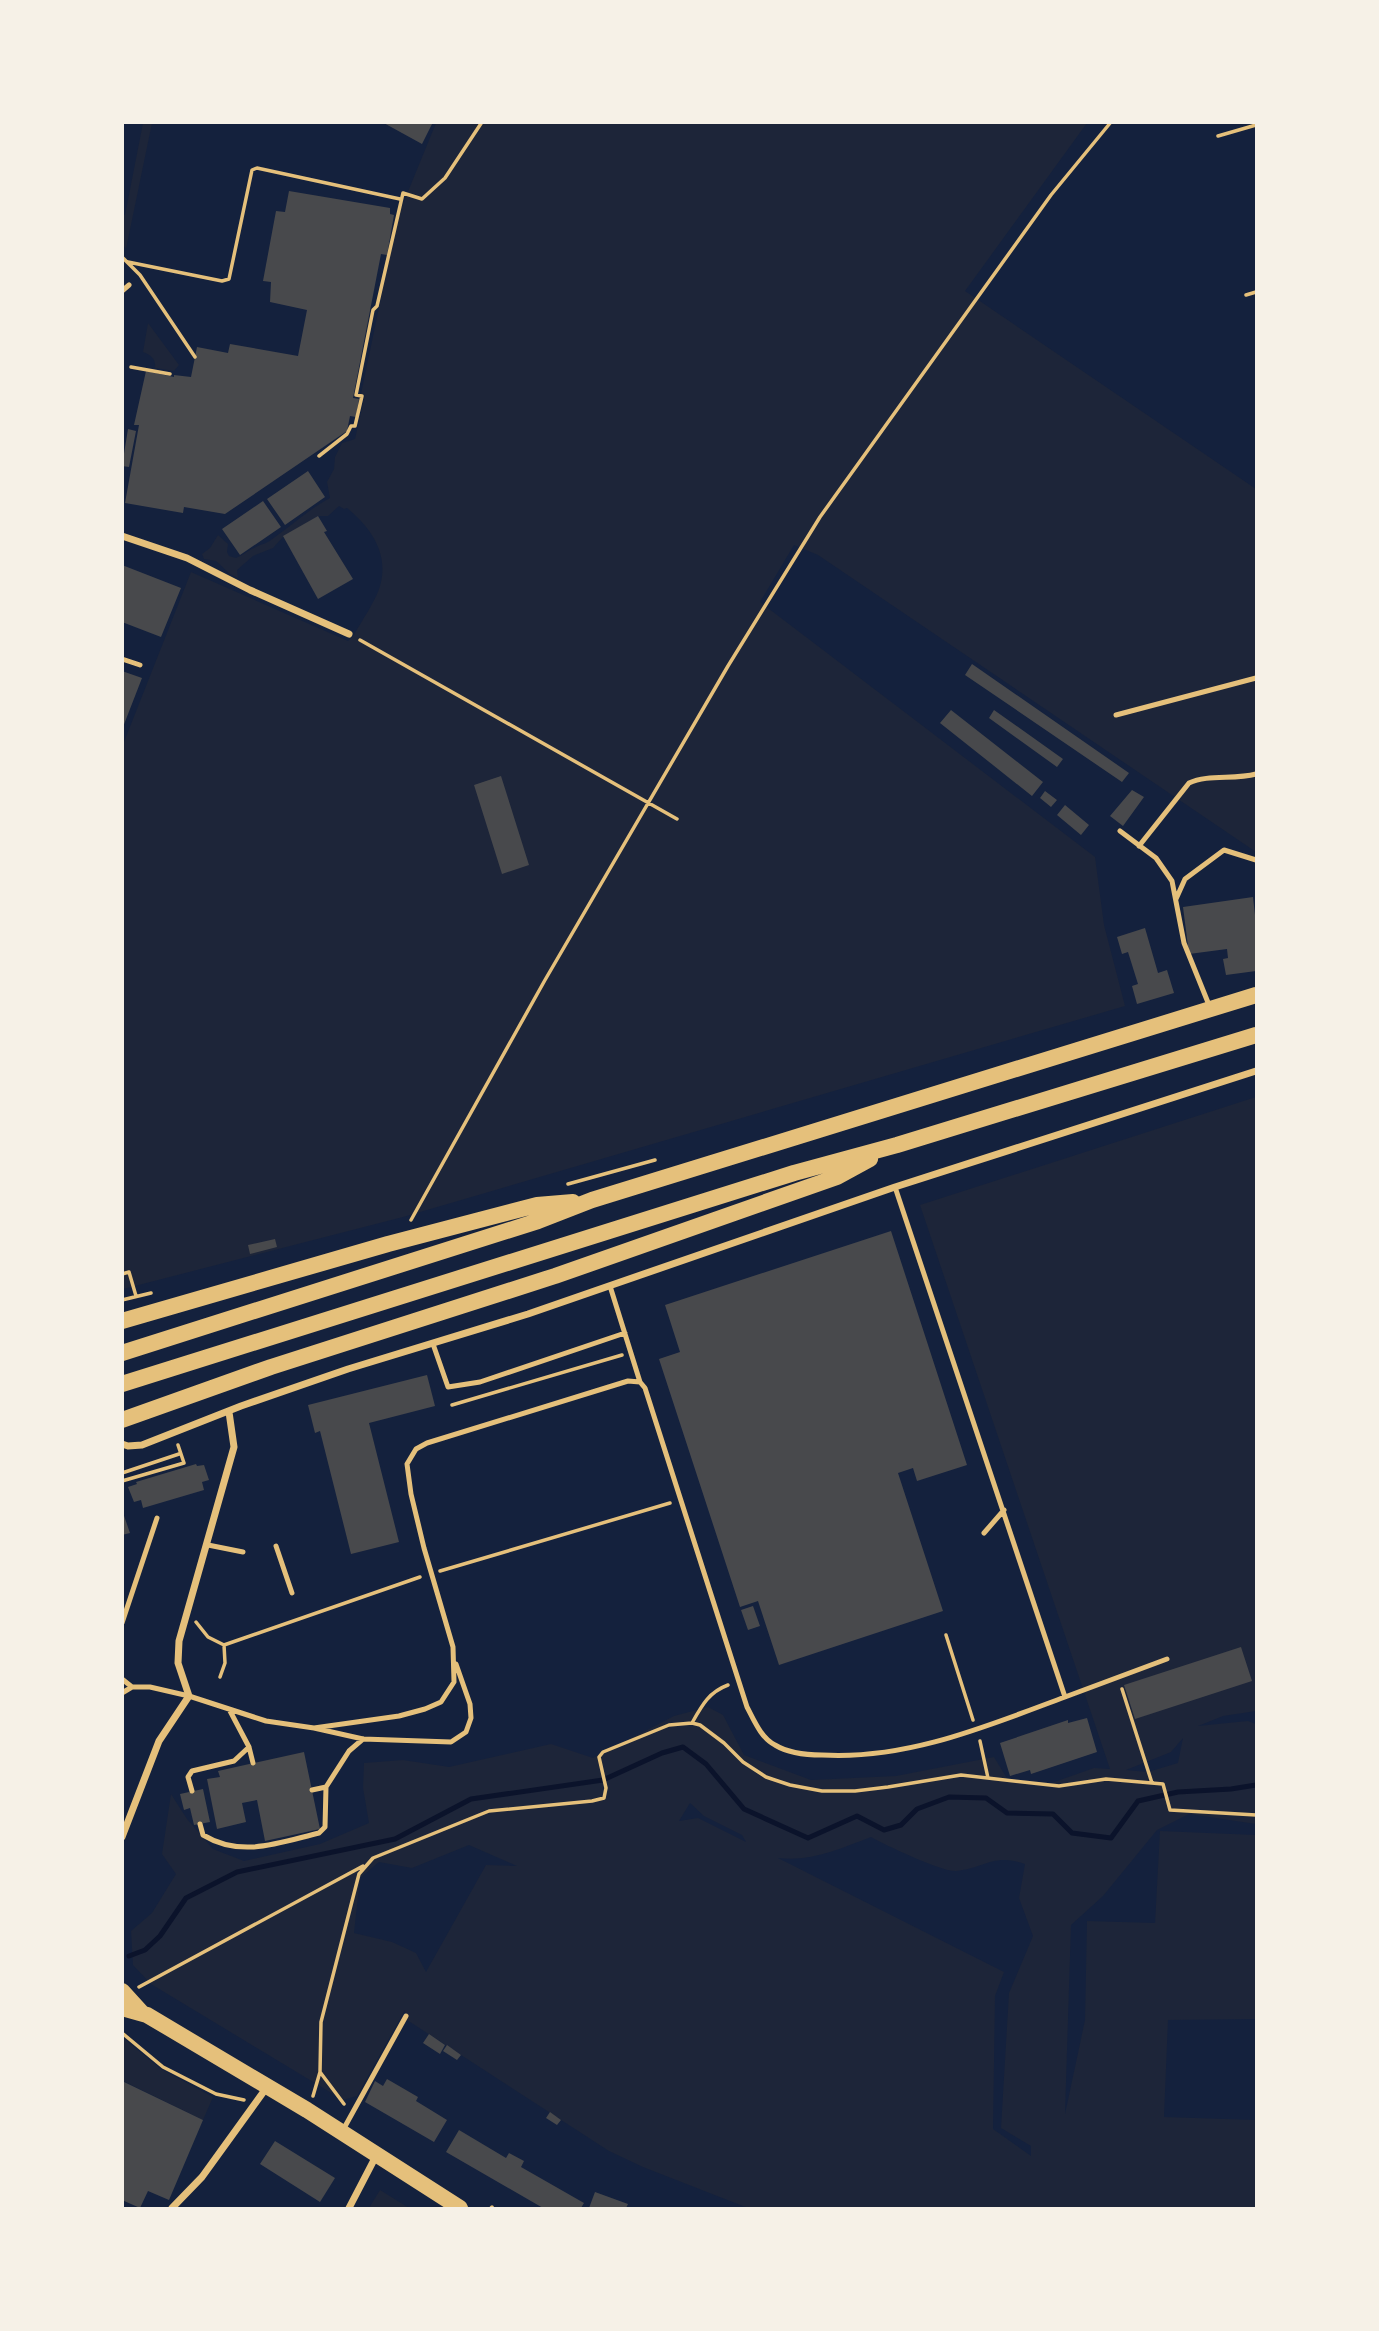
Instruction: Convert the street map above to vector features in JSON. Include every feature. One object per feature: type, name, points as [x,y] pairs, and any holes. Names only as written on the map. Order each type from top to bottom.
[{"type":"main road","points":[[122,1353],[538,1221],[592,1200],[1256,995]]},
{"type":"main road","points":[[122,1384],[781,1177],[897,1145],[1256,1035]]},
{"type":"main road","points":[[122,1420],[271,1367],[555,1276],[825,1181],[897,1145]]},
{"type":"main road","points":[[122,1321],[289,1271],[537,1205],[592,1200]]},
{"type":"main road","points":[[124,1998],[142,2013],[267,2086],[460,2208]]},
{"type":"street","points":[[122,536],[187,558],[250,590],[349,634]]},
{"type":"street","points":[[122,1444],[142,1445],[240,1406],[348,1369],[610,1286],[895,1187],[1256,1071]]},
{"type":"street","points":[[122,1837],[159,1741],[189,1696],[178,1663],[179,1641],[234,1447],[229,1412]]},
{"type":"street","points":[[172,2208],[202,2177],[267,2086]]},
{"type":"street","points":[[349,2208],[376,2155]]},
{"type":"lane","points":[[122,291],[129,285]]},
{"type":"lane","points":[[122,659],[140,665]]},
{"type":"lane","points":[[1116,715],[1256,678]]},
{"type":"lane","points":[[1139,846],[1189,783],[1199,778],[1242,778],[1256,774]]},
{"type":"lane","points":[[1120,831],[1156,858],[1172,881],[1184,943],[1210,1009]]},
{"type":"lane","points":[[1176,899],[1185,879],[1224,850],[1256,860]]},
{"type":"lane","points":[[895,1187],[1065,1697]]},
{"type":"lane","points":[[610,1286],[747,1707],[758,1728],[774,1745],[815,1755],[858,1756],[902,1750],[944,1740],[1167,1659]]},
{"type":"lane","points":[[433,1344],[448,1387],[480,1382],[625,1333]]},
{"type":"lane","points":[[122,1693],[132,1687],[150,1687],[189,1696],[266,1721],[363,1739],[451,1742],[469,1727],[471,1709],[455,1661],[411,1494],[407,1464],[416,1449],[427,1443],[615,1384],[640,1382]]},
{"type":"lane","points":[[985,1533],[1004,1510]]},
{"type":"lane","points":[[122,1623],[157,1518]]},
{"type":"lane","points":[[208,1545],[243,1552]]},
{"type":"lane","points":[[276,1546],[292,1593]]},
{"type":"lane","points":[[122,1593],[131,1595]]},
{"type":"lane","points":[[314,1728],[399,1716],[441,1702],[454,1682],[455,1661]]},
{"type":"lane","points":[[122,1679],[132,1687]]},
{"type":"lane","points":[[229,1709],[249,1747],[253,1763]]},
{"type":"lane","points":[[200,1824],[203,1835],[220,1846],[256,1848],[319,1833],[325,1826],[327,1787],[349,1751],[363,1739]]},
{"type":"lane","points":[[192,1791],[188,1777],[192,1771],[234,1761],[249,1747]]},
{"type":"lane","points":[[312,1790],[327,1787]]},
{"type":"lane","points":[[342,2132],[406,2016]]},
{"type":"path","points":[[319,456],[347,434],[351,426],[355,426],[362,396],[356,395],[370,322],[377,306],[402,193],[422,199],[445,178],[482,122]]},
{"type":"path","points":[[407,1228],[545,980],[728,666],[820,517],[1052,195],[1111,122]]},
{"type":"path","points":[[1218,136],[1256,125]]},
{"type":"path","points":[[128,262],[222,281],[229,279],[251,170],[257,168],[400,198]]},
{"type":"path","points":[[122,257],[139,275],[195,357]]},
{"type":"path","points":[[1246,295],[1256,292]]},
{"type":"path","points":[[131,367],[170,374]]},
{"type":"path","points":[[349,634],[677,819]]},
{"type":"path","points":[[567,1184],[661,1159]]},
{"type":"path","points":[[122,1274],[129,1272]]},
{"type":"path","points":[[122,1300],[161,1290]]},
{"type":"path","points":[[452,1405],[624,1354]]},
{"type":"path","points":[[122,1473],[179,1456]]},
{"type":"path","points":[[946,1635],[983,1751],[988,1778]]},
{"type":"path","points":[[220,1677],[225,1663],[224,1645]]},
{"type":"path","points":[[1119,1677],[1152,1783]]},
{"type":"path","points":[[692,1723],[704,1701],[716,1690],[729,1685]]},
{"type":"path","points":[[124,1998],[365,1865],[373,1858],[489,1811],[604,1798],[606,1788],[599,1756],[669,1725],[700,1725],[743,1762],[766,1777],[822,1791],[855,1791],[961,1775],[1059,1786],[1106,1779],[1163,1784],[1170,1810],[1256,1815]]},
{"type":"path","points":[[313,2096],[320,2072],[321,2022],[359,1874],[365,1865]]},
{"type":"path","points":[[122,2034],[163,2067],[216,2094],[257,2103]]},
{"type":"path","points":[[320,2072],[346,2109]]},
{"type":"shaded area","points":[[143,123],[152,123],[126,249],[123,245],[123,215]]},
{"type":"shaded area","points":[[436,123],[1087,123],[965,291],[1256,489],[1256,852],[818,555],[794,545],[760,602],[1095,857],[1104,925],[1125,1006],[403,1217],[123,1289],[122,747],[191,572],[348,641],[373,602],[381,582],[382,560],[369,531],[347,508],[339,506],[328,516],[318,516],[282,538],[273,548],[253,556],[237,570],[238,578],[216,561],[204,559],[202,554],[210,548],[218,535],[228,544],[229,556],[236,558],[269,541],[330,498],[327,482],[334,469],[335,457],[342,443],[355,439],[365,395],[361,394],[398,216]]},
{"type":"shaded area","points":[[148,323],[179,365],[174,371],[155,368],[152,358],[143,352]]},
{"type":"shaded area","points":[[1256,1097],[1256,1711],[1223,1716],[1198,1726],[1248,1721],[1256,1724],[1256,1824],[1189,1814],[1157,1830],[1103,1896],[1071,1925],[1065,2114],[1085,2020],[1087,1921],[1155,1923],[1160,1831],[1256,1835],[1256,2019],[1168,2020],[1164,2117],[1256,2120],[1256,2208],[748,2208],[609,2151],[407,2020],[405,2010],[357,2096],[343,2100],[151,1984],[133,1965],[131,1931],[152,1913],[176,1874],[162,1854],[171,1794],[187,1819],[213,1849],[244,1861],[320,1844],[369,1823],[363,1788],[364,1763],[403,1760],[449,1767],[551,1744],[593,1758],[674,1716],[708,1707],[723,1715],[744,1755],[811,1780],[896,1776],[994,1757],[1008,1780],[1043,1786],[1094,1768],[1110,1769],[920,1205]],"holes":[[[1183,1738],[1178,1763],[1148,1772],[1126,1770],[1171,1752]],[[690,1803],[704,1816],[742,1835],[746,1842],[698,1818],[679,1821]],[[871,1837],[949,1870],[956,1871],[1005,1860],[1025,1864],[1019,1898],[1033,1936],[1009,1993],[1001,2128],[1031,2146],[1031,2156],[993,2129],[995,1996],[1004,1972],[778,1858],[802,1858],[836,1850]],[[469,1845],[517,1866],[486,1865],[426,1972],[416,1953],[392,1942],[354,1933],[360,1878],[379,1862],[412,1868]]]},
{"type":"shaded area","points":[[122,2037],[161,2069],[213,2097],[203,2120],[123,2081]]},
{"type":"shaded area","points":[[380,2190],[409,2208],[369,2208]]},
{"type":"building","points":[[382,122],[433,122],[422,144]]},
{"type":"building","points":[[289,191],[390,208],[390,214],[394,215],[387,255],[381,254],[353,398],[359,399],[356,417],[350,416],[347,431],[225,514],[184,507],[183,513],[125,503],[139,425],[134,425],[146,371],[174,377],[191,377],[197,347],[228,353],[230,344],[298,356],[307,310],[270,302],[271,282],[263,281],[276,211],[285,212]]},
{"type":"building","points":[[128,429],[136,431],[129,467],[122,466]]},
{"type":"building","points":[[308,471],[325,497],[285,525],[267,499]]},
{"type":"building","points":[[263,501],[281,527],[240,555],[222,529]]},
{"type":"building","points":[[318,516],[327,531],[324,532],[353,579],[318,599],[283,536]]},
{"type":"building","points":[[122,565],[181,588],[161,637],[122,622]]},
{"type":"building","points":[[972,664],[1129,773],[1122,782],[965,675]]},
{"type":"building","points":[[122,671],[142,678],[123,727],[122,727]]},
{"type":"building","points":[[951,710],[1043,782],[1032,796],[940,723]]},
{"type":"building","points":[[994,710],[1063,759],[1057,767],[989,718]]},
{"type":"building","points":[[501,776],[529,865],[502,874],[474,785]]},
{"type":"building","points":[[1132,790],[1144,797],[1123,826],[1110,816]]},
{"type":"building","points":[[1045,791],[1057,800],[1051,807],[1040,798]]},
{"type":"building","points":[[1065,805],[1089,825],[1081,835],[1057,815]]},
{"type":"building","points":[[1253,897],[1256,971],[1226,975],[1223,959],[1228,958],[1227,949],[1189,954],[1183,907]]},
{"type":"building","points":[[1145,928],[1158,973],[1167,970],[1174,993],[1137,1004],[1132,986],[1138,984],[1128,952],[1122,954],[1117,937]]},
{"type":"building","points":[[891,1231],[967,1465],[917,1481],[913,1468],[898,1473],[943,1611],[779,1665],[758,1601],[740,1607],[659,1359],[680,1352],[665,1305]]},
{"type":"building","points":[[275,1239],[277,1247],[250,1254],[248,1245]]},
{"type":"building","points":[[427,1375],[435,1406],[369,1423],[399,1542],[351,1554],[320,1431],[315,1433],[308,1405]]},
{"type":"building","points":[[196,1464],[204,1465],[209,1480],[202,1482],[204,1490],[143,1508],[141,1500],[134,1502],[128,1487],[137,1484],[136,1482]]},
{"type":"building","points":[[122,1510],[130,1533],[122,1535]]},
{"type":"building","points":[[753,1606],[760,1626],[748,1630],[741,1610]]},
{"type":"building","points":[[1241,1647],[1252,1681],[1135,1719],[1124,1685]]},
{"type":"building","points":[[1087,1718],[1097,1752],[1031,1774],[1030,1770],[1010,1776],[1000,1743],[1068,1720],[1068,1723]]},
{"type":"building","points":[[304,1752],[320,1829],[265,1841],[257,1800],[242,1803],[246,1822],[217,1829],[207,1779],[220,1777],[218,1771]]},
{"type":"building","points":[[203,1789],[210,1822],[194,1825],[190,1808],[184,1810],[180,1794]]},
{"type":"building","points":[[429,2034],[445,2045],[440,2054],[423,2043]]},
{"type":"building","points":[[447,2045],[461,2055],[457,2060],[443,2051]]},
{"type":"building","points":[[387,2079],[418,2097],[416,2101],[447,2120],[434,2142],[365,2102],[375,2081],[383,2086]]},
{"type":"building","points":[[122,2081],[203,2120],[169,2200],[148,2191],[140,2208],[122,2200]]},
{"type":"building","points":[[550,2112],[561,2120],[557,2125],[546,2118]]},
{"type":"building","points":[[459,2130],[506,2158],[509,2153],[524,2161],[521,2167],[584,2203],[581,2208],[543,2208],[446,2152]]},
{"type":"building","points":[[275,2141],[335,2178],[320,2202],[260,2164]]},
{"type":"building","points":[[595,2192],[628,2204],[626,2208],[589,2208]]},
{"type":"waterway","points":[[129,1956],[145,1950],[160,1936],[186,1898],[237,1872],[395,1839],[471,1799],[603,1780],[662,1753],[683,1747],[706,1764],[744,1809],[808,1838],[857,1816],[884,1830],[901,1825],[917,1809],[949,1797],[986,1798],[1007,1813],[1053,1814],[1072,1833],[1111,1838],[1138,1801],[1178,1792],[1256,1785]]}]
